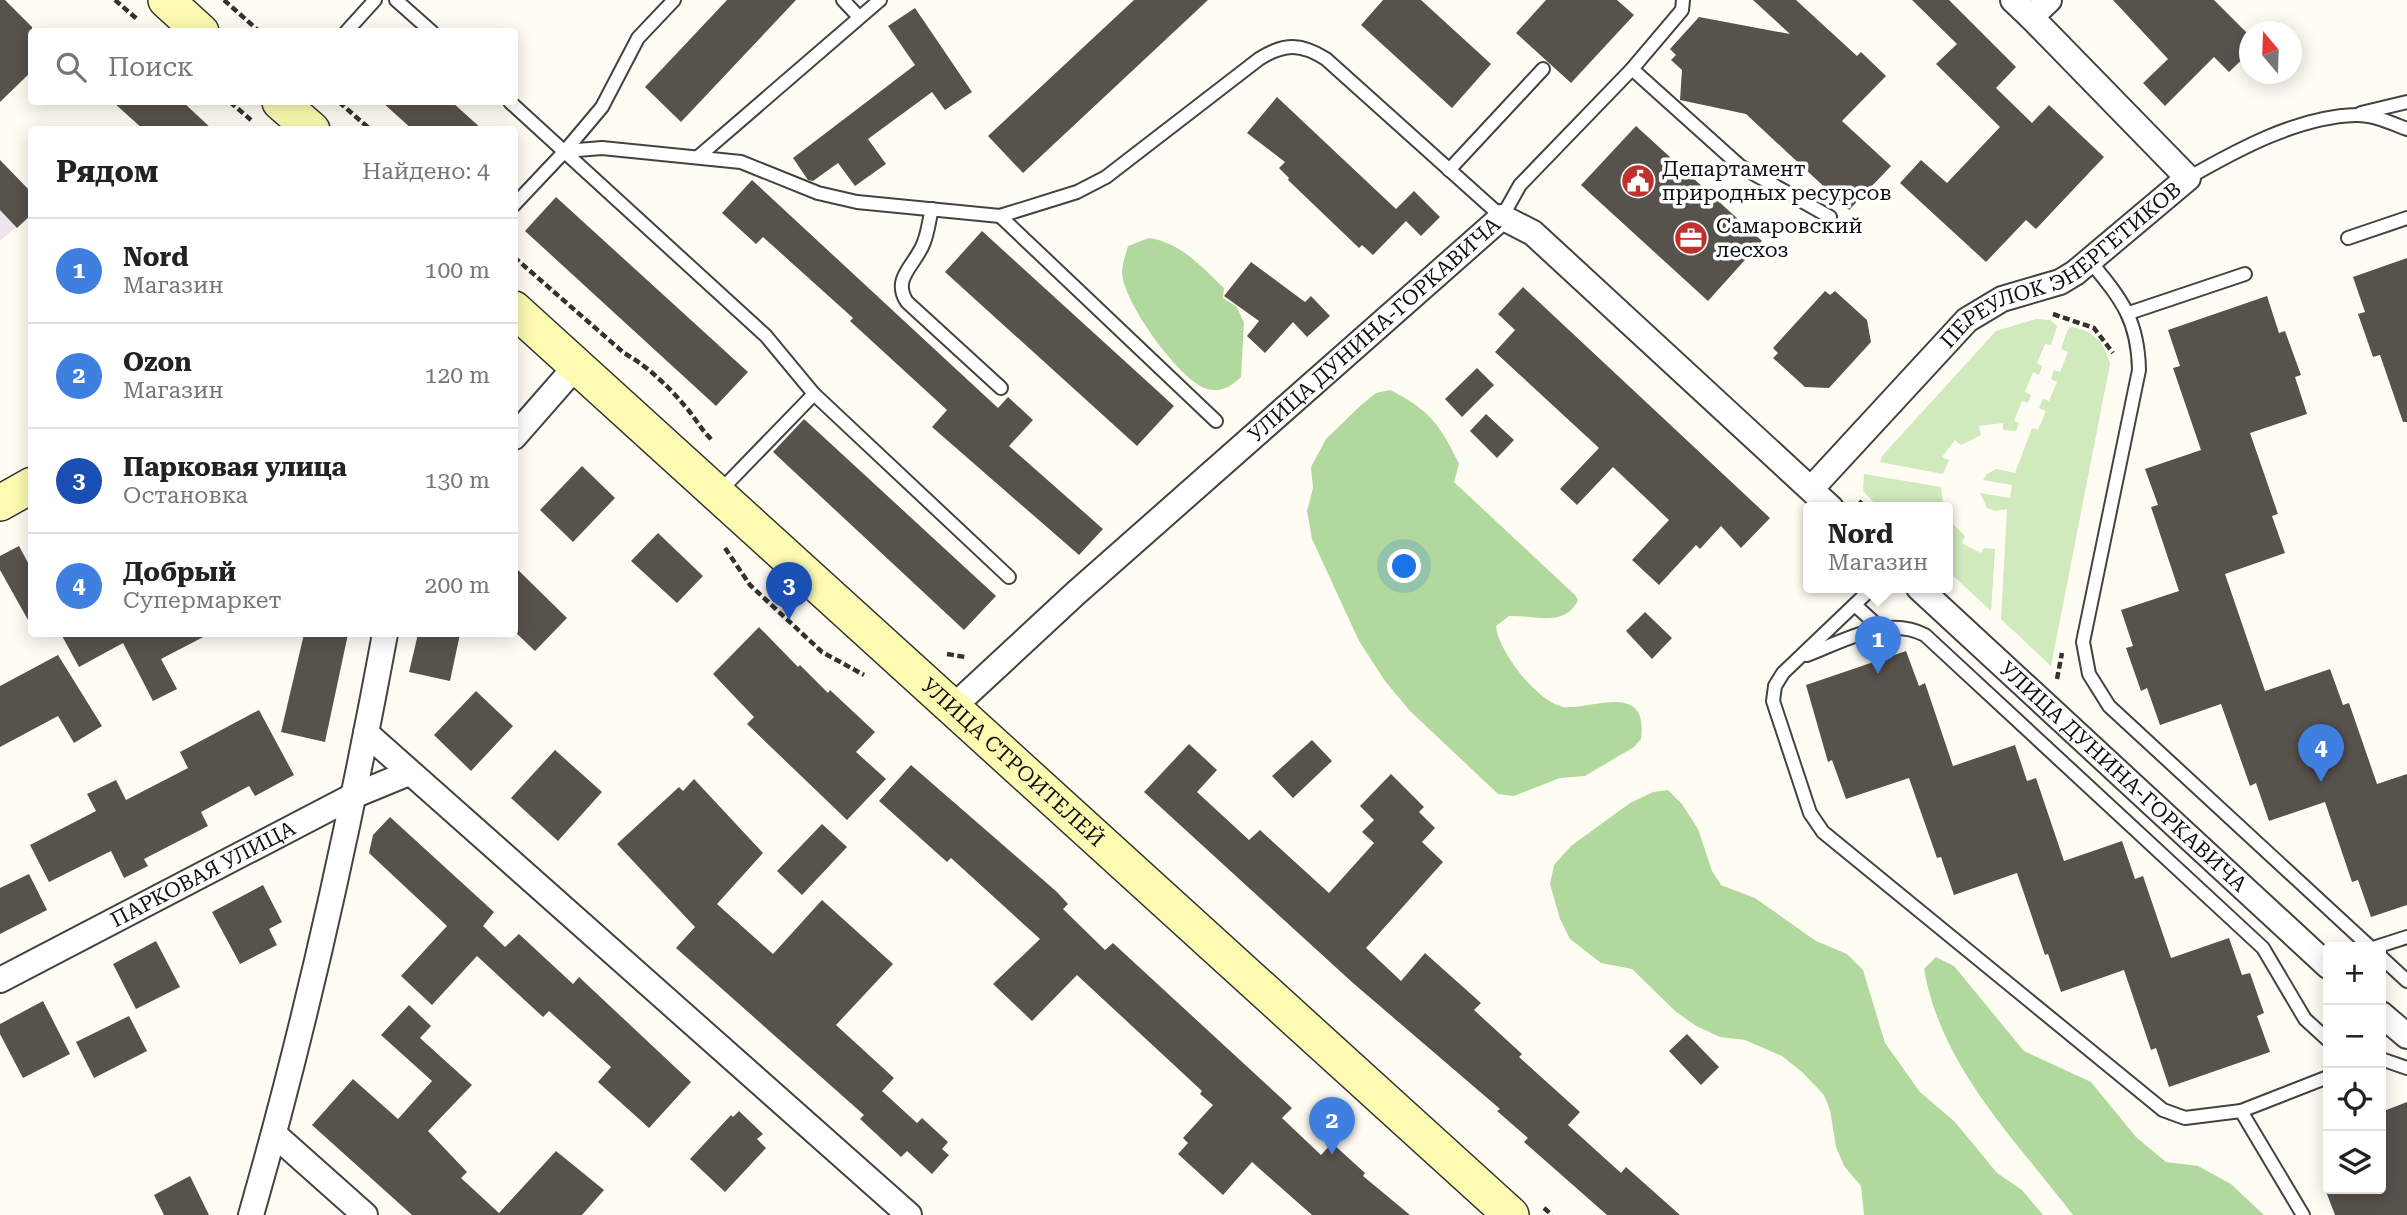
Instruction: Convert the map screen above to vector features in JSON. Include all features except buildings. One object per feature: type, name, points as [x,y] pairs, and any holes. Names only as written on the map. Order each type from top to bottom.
[{"type":"main road","points":[[154,12],[192,28]]},
{"type":"main road","points":[[273,107],[305,126]]},
{"type":"main road","name":"УЛИЦА СТРОИТЕЛЕЙ","points":[[518,313],[952,708],[1527,1211]]},
{"type":"main road","points":[[0,503],[28,487]]},
{"type":"street","name":"ПЕРЕУЛОК ЭНЕРГЕТИКОВ","points":[[1811,489],[1968,320],[2002,299],[2060,282],[2090,261],[2188,178],[2013,0]]},
{"type":"street","points":[[2031,17],[2049,0]]},
{"type":"street","name":"УЛИЦА ДУНИНА-ГОРКАВИЧА","points":[[952,708],[1066,602],[1502,218],[1533,233],[1825,502]]},
{"type":"street","points":[[518,432],[577,365]]},
{"type":"street","name":"УЛИЦА ДУНИНА-ГОРКАВИЧА","points":[[1924,593],[2323,961]]},
{"type":"street","points":[[251,1215],[274,1134],[353,796],[384,637]]},
{"type":"street","points":[[366,733],[409,774],[909,1215]]},
{"type":"street","name":"ПАРКОВАЯ УЛИЦА","points":[[0,980],[353,796],[409,774]]},
{"type":"street","points":[[2386,1018],[2407,1036]]},
{"type":"street","points":[[274,1134],[365,1215]]},
{"type":"lane","points":[[350,28],[375,0]]},
{"type":"lane","points":[[396,0],[428,28]]},
{"type":"lane","points":[[518,201],[603,107],[638,38],[674,0]]},
{"type":"lane","points":[[843,0],[859,17]]},
{"type":"lane","points":[[698,157],[880,0]]},
{"type":"lane","points":[[565,151],[601,148],[741,162],[818,193],[857,202],[1000,216],[1077,192],[1107,177],[1259,59],[1275,49],[1294,45],[1310,48],[1326,59],[1502,218],[1520,185],[1632,69],[1682,10],[1683,0]]},
{"type":"lane","points":[[1449,170],[1543,69]]},
{"type":"lane","points":[[1632,69],[1740,166],[1830,217]]},
{"type":"lane","points":[[2188,178],[2255,143],[2292,129],[2407,102]]},
{"type":"lane","points":[[513,105],[766,336],[814,394],[1009,577]]},
{"type":"lane","points":[[2357,114],[2407,129]]},
{"type":"lane","points":[[932,209],[924,243],[901,281],[900,292],[907,302],[1001,388]]},
{"type":"lane","points":[[1000,216],[1216,421]]},
{"type":"lane","points":[[2348,238],[2407,218]]},
{"type":"lane","points":[[2090,261],[2129,313],[2138,344],[2139,370],[2083,642],[2089,674],[2109,706],[2365,942]]},
{"type":"lane","points":[[2129,313],[2245,274]]},
{"type":"lane","points":[[718,494],[814,394]]},
{"type":"lane","points":[[1867,593],[1800,657],[1775,686],[1773,701],[1810,813],[1823,832],[2163,1110],[2185,1118],[2241,1111],[2323,1079]]},
{"type":"lane","points":[[1855,605],[1879,627]]},
{"type":"lane","points":[[1800,657],[1879,627],[1903,627],[1925,635],[2263,948],[2305,1019],[2323,1035]]},
{"type":"lane","points":[[2386,944],[2407,937]]},
{"type":"lane","points":[[2386,962],[2407,981]]},
{"type":"lane","points":[[2386,1061],[2407,1068]]},
{"type":"lane","points":[[2241,1111],[2302,1215]]},
{"type":"path","points":[[115,0],[154,12]]},
{"type":"path","points":[[224,0],[256,28]]},
{"type":"path","points":[[342,105],[366,126]]},
{"type":"path","points":[[518,260],[624,353],[638,360],[685,406],[698,426],[743,468]]},
{"type":"path","points":[[2046,312],[2094,328],[2110,345],[2116,365]]},
{"type":"path","points":[[1853,491],[1861,502]]},
{"type":"path","points":[[2056,683],[2064,643]]},
{"type":"path","points":[[940,651],[956,658],[970,656]]},
{"type":"path","points":[[1527,1211],[1552,1215]]},
{"type":"shaded area","points":[[0,160],[28,189],[28,217],[0,241]]},
{"type":"green space","points":[[1149,238],[1171,245],[1190,257],[1224,288],[1223,298],[1237,307],[1244,323],[1241,377],[1230,386],[1207,389],[1182,371],[1154,338],[1131,301],[1122,272],[1124,259],[1128,246]]},
{"type":"green space","points":[[2036,319],[2050,320],[2057,326],[2051,345],[2045,344],[2037,363],[2042,366],[2039,375],[2033,372],[2025,392],[2031,395],[2028,403],[2022,401],[2014,421],[2019,423],[2016,431],[2003,430],[2003,423],[1979,426],[1981,435],[1961,445],[1955,440],[1942,457],[1949,460],[1943,474],[1880,462],[1882,456],[1996,331]]},
{"type":"green space","points":[[2072,327],[2086,331],[2097,339],[2102,344],[2110,364],[2051,666],[2001,619],[2007,509],[1995,511],[1987,508],[1980,493],[2010,498],[2012,485],[1983,480],[1996,469],[2015,473],[2032,428],[2038,430],[2046,411],[2039,408],[2043,399],[2049,401],[2057,382],[2051,379],[2054,370],[2060,372],[2068,352],[2061,349],[2068,329]]},
{"type":"green space","points":[[1390,390],[1415,404],[1440,429],[1459,464],[1454,482],[1578,600],[1572,609],[1557,617],[1509,616],[1496,626],[1504,649],[1521,674],[1543,696],[1564,707],[1616,702],[1627,704],[1636,710],[1641,721],[1641,739],[1634,747],[1585,776],[1560,778],[1514,796],[1498,794],[1410,711],[1385,681],[1359,641],[1312,539],[1307,511],[1313,488],[1311,467],[1326,439],[1376,393]]},
{"type":"green space","points":[[1864,474],[1941,487],[1943,502],[1873,502],[1863,491]]},
{"type":"green space","points":[[1953,524],[1965,536],[1962,543],[1981,553],[1984,548],[1995,549],[1991,611],[1953,576]]},
{"type":"green space","points":[[1668,790],[1682,804],[1698,829],[1712,871],[1721,885],[1755,898],[1816,941],[1847,954],[1863,970],[1885,1043],[1920,1092],[1955,1122],[1997,1173],[2022,1190],[2043,1215],[1864,1215],[1861,1186],[1844,1166],[1836,1147],[1830,1110],[1824,1095],[1802,1072],[1782,1056],[1745,1040],[1720,1037],[1696,1026],[1675,1011],[1632,969],[1601,963],[1570,939],[1560,919],[1550,884],[1554,865],[1571,846],[1630,803],[1653,792]]},
{"type":"green space","points":[[1936,957],[1954,966],[2024,1051],[2091,1082],[2136,1137],[2166,1162],[2198,1166],[2231,1184],[2264,1215],[2073,1215],[1983,1100],[1946,1038],[1933,1005],[1924,969]]},
{"type":"place","name":"Департамент природных ресурсов","points":[[1638,181]]},
{"type":"place","name":"Самаровский лесхоз","points":[[1691,238]]},
{"type":"place","name":"Парковая улица","points":[[789,620]]},
{"type":"place","name":"Nord","points":[[1878,674]]},
{"type":"place","name":"Добрый","points":[[2321,782]]},
{"type":"place","name":"Ozon","points":[[1332,1155]]}]
